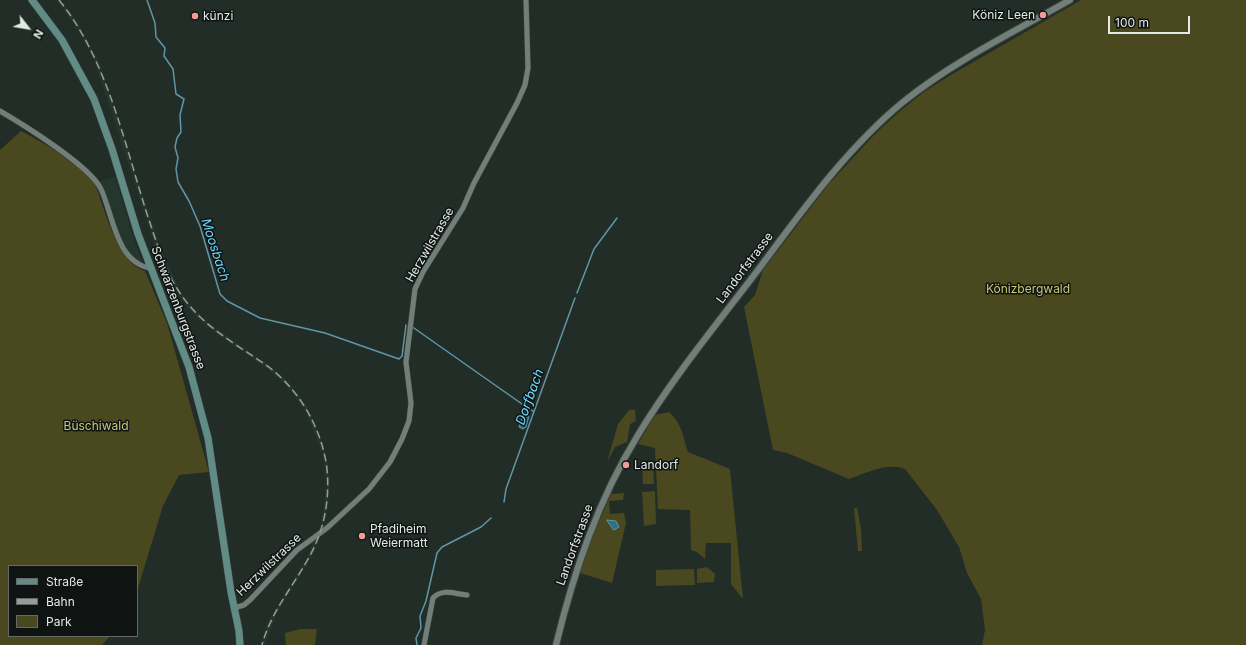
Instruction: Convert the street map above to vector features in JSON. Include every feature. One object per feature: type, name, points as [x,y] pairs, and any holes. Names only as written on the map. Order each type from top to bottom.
[{"type":"main road","name":"Schwarzenburgstrasse","points":[[32,0],[70,54],[94,99],[105,126],[150,268],[184,353],[202,410],[240,645]]},
{"type":"street","name":"Herzwilstrasse","points":[[234,608],[244,605],[250,600],[297,550],[327,528],[352,506],[381,474],[397,450],[409,421],[411,403],[406,362],[415,289],[423,272],[463,208],[474,183],[518,103],[525,85],[528,68],[526,0]]},
{"type":"street","name":"Landorfstrasse","points":[[556,645],[586,541],[605,497],[637,436],[689,362],[801,213],[871,132],[912,95],[988,46],[1070,0]]},
{"type":"street","points":[[0,111],[70,158],[94,178],[101,190],[117,236],[136,264],[150,268]]},
{"type":"street","points":[[424,645],[433,598],[437,594],[443,592],[467,595]]},
{"type":"shaded area","points":[[56,0],[61,0],[75,18],[99,61],[161,249],[180,290],[194,309],[210,324],[268,364],[288,381],[308,407],[323,443],[328,463],[330,485],[328,508],[324,527],[311,559],[276,615],[265,645],[260,645],[270,618],[307,557],[322,520],[326,485],[324,463],[319,444],[304,409],[285,384],[266,368],[207,327],[188,308],[172,285],[157,251],[95,63],[80,33]]},
{"type":"shaded area","points":[[115,177],[143,264],[134,258],[118,235],[103,191],[94,183]]},
{"type":"green space","name":"Könizbergwald","points":[[1081,0],[1246,0],[1246,645],[982,645],[985,630],[981,599],[967,573],[959,547],[937,510],[905,469],[898,467],[884,468],[870,471],[849,479],[787,453],[773,450],[744,307],[755,295],[763,270],[828,185],[875,134],[899,112],[925,91]]},
{"type":"green space","name":"Büschiwald","points":[[21,131],[69,159],[86,174],[97,188],[117,242],[129,260],[137,267],[145,271],[167,323],[209,472],[179,475],[163,506],[138,588],[138,565],[8,565],[8,637],[109,637],[102,645],[0,645],[0,150]]},
{"type":"green space","points":[[629,410],[635,410],[636,421],[630,424],[627,442],[615,447],[607,462],[618,424]]},
{"type":"green space","points":[[669,412],[677,421],[688,452],[730,469],[743,599],[731,584],[731,543],[706,543],[705,559],[697,552],[691,550],[690,510],[658,509],[655,448],[638,444],[655,415]]},
{"type":"green space","points":[[653,462],[654,484],[643,484],[642,463]]},
{"type":"green space","points":[[655,491],[656,524],[644,526],[642,492]]},
{"type":"green space","points":[[624,493],[623,500],[609,501],[610,514],[624,513],[626,523],[612,583],[580,573],[590,542],[611,494]]},
{"type":"green space","points":[[854,508],[857,508],[861,529],[862,551],[858,551]]},
{"type":"green space","points":[[707,567],[715,574],[714,582],[697,583],[697,569]]},
{"type":"green space","points":[[694,569],[695,585],[656,586],[656,570]]},
{"type":"green space","points":[[300,629],[317,629],[315,645],[286,645],[285,633]]},
{"type":"water","points":[[526,412],[529,416],[526,427],[523,429],[519,427],[523,414]]},
{"type":"water","points":[[607,520],[616,521],[619,527],[614,530]]},
{"type":"waterway","name":"Moosbach","points":[[147,0],[155,23],[156,37],[165,48],[164,56],[173,69],[176,94],[184,99],[180,115],[181,132],[177,138],[175,147],[178,158],[176,169],[178,182],[189,201],[200,226],[220,294],[227,301],[260,318],[325,333],[399,359],[402,356],[406,325]]},
{"type":"waterway","name":"Dorfbach","points":[[577,293],[594,249],[617,218]]},
{"type":"waterway","name":"Dorfbach","points":[[504,502],[506,489],[575,298]]},
{"type":"waterway","name":"Moosbach","points":[[411,326],[522,404]]},
{"type":"waterway","name":"Moosbach","points":[[526,406],[534,412]]},
{"type":"waterway","name":"Dorfbach","points":[[417,645],[416,638],[421,628],[420,616],[426,601],[437,553],[442,547],[481,527],[491,518]]},
{"type":"railway","points":[[59,0],[76,23],[90,48],[102,75],[122,130],[147,214],[164,263],[178,290],[196,313],[207,323],[266,365],[289,386],[307,411],[320,439],[327,469],[328,481],[327,504],[322,527],[314,549],[276,611],[262,645]]},
{"type":"place","name":"Köniz Leen","points":[[1043,15]]},
{"type":"place","name":"künzi","points":[[195,16]]},
{"type":"place","name":"Landorf","points":[[626,465]]},
{"type":"place","name":"Pfadiheim Weiermatt","points":[[362,536]]}]
